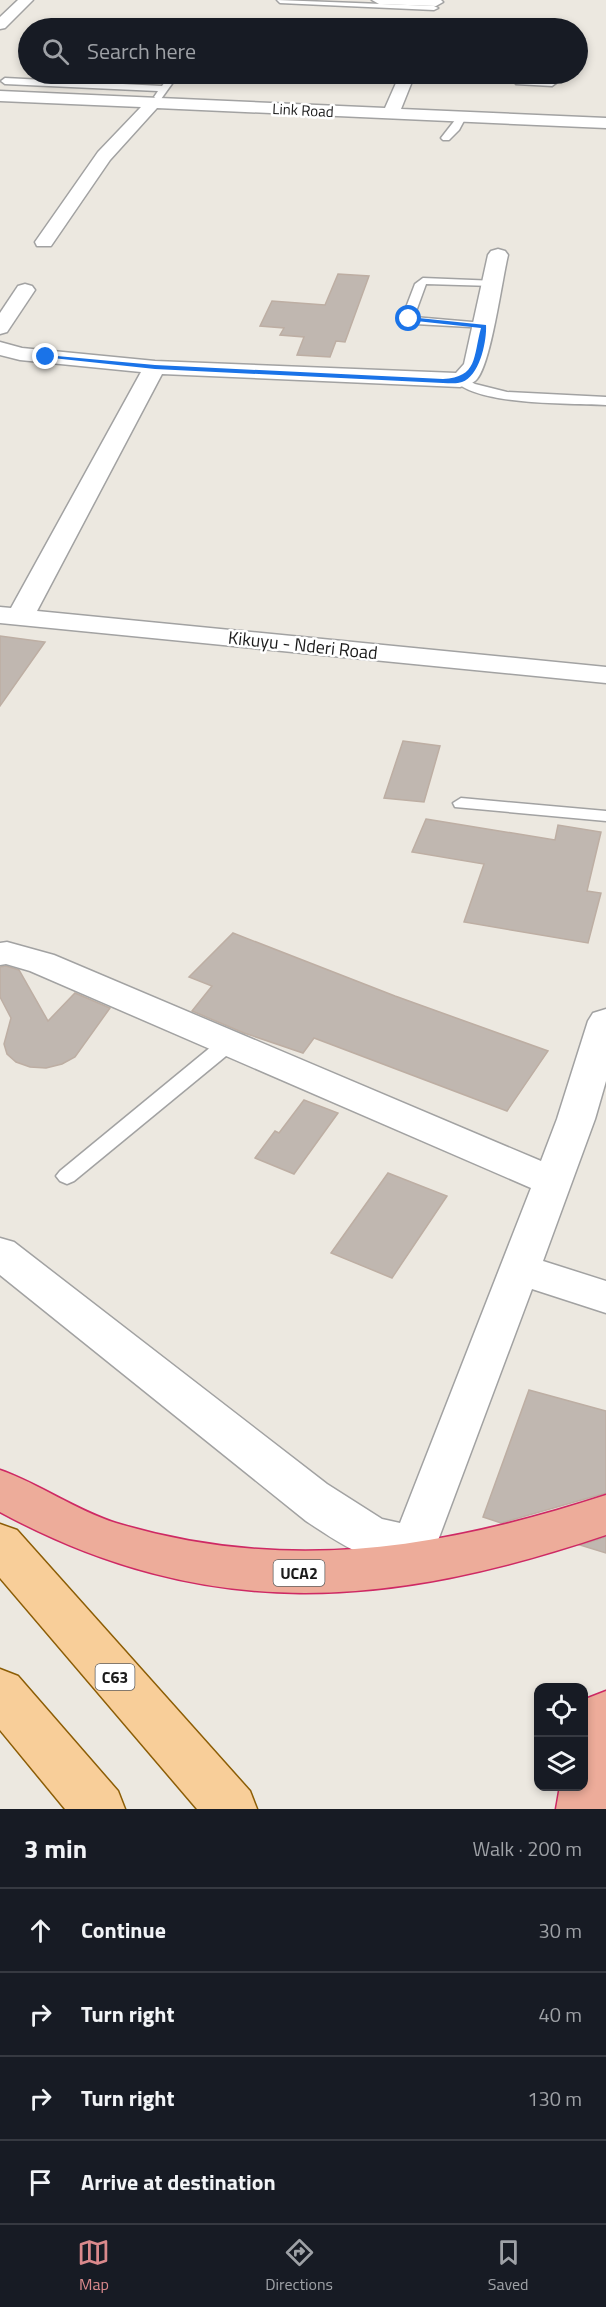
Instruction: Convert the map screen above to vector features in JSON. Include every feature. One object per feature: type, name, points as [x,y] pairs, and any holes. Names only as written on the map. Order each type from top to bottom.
[{"type":"highway","name":"UCA2","points":[[0,1489],[49,1515],[115,1543],[192,1563],[263,1573],[342,1574],[449,1558],[535,1540],[606,1515]]},
{"type":"highway","points":[[582,1809],[589,1764],[606,1715]]},
{"type":"main road","name":"C63","points":[[0,1544],[231,1809]]},
{"type":"main road","points":[[0,1692],[99,1809]]},
{"type":"street","points":[[0,25],[26,0]]},
{"type":"street","points":[[379,0],[434,7]]},
{"type":"street","points":[[391,114],[403,84]]},
{"type":"street","name":"Link Road","points":[[2,88],[159,96],[391,114],[606,123]]},
{"type":"street","points":[[44,243],[104,156],[159,96]]},
{"type":"street","points":[[0,348],[20,354],[155,367],[460,380],[468,376],[475,364],[498,255]]},
{"type":"street","points":[[0,328],[24,290]]},
{"type":"street","points":[[10,616],[155,367]]},
{"type":"street","name":"Kikuyu - Nderi Road","points":[[10,616],[606,675]]},
{"type":"street","points":[[0,954],[7,953],[42,963],[552,1181]]},
{"type":"street","points":[[0,1253],[301,1491],[345,1522],[386,1541],[404,1543],[418,1537],[576,1119],[606,1021]]},
{"type":"street","points":[[519,1269],[606,1297]]},
{"type":"lane","points":[[280,1],[434,7]]},
{"type":"lane","points":[[159,96],[168,84]]},
{"type":"lane","points":[[446,138],[456,128],[462,117]]},
{"type":"lane","points":[[484,326],[415,321],[408,318],[420,284],[423,282],[493,283]]},
{"type":"lane","points":[[460,380],[468,388],[505,395],[606,401]]},
{"type":"lane","points":[[461,803],[606,816]]},
{"type":"lane","points":[[67,1176],[230,1042]]},
{"type":"building","points":[[338,274],[369,276],[345,342],[336,341],[330,357],[297,355],[304,337],[280,335],[284,328],[260,326],[272,301],[325,305]]},
{"type":"building","points":[[0,636],[45,642],[0,706]]},
{"type":"building","points":[[403,741],[440,746],[424,802],[384,798]]},
{"type":"building","points":[[426,819],[555,840],[558,825],[601,832],[587,891],[601,893],[588,943],[464,922],[484,864],[412,852]]},
{"type":"building","points":[[233,933],[395,996],[548,1051],[507,1111],[314,1038],[303,1053],[244,1033],[192,1011],[212,986],[189,977]]},
{"type":"building","points":[[6,966],[19,970],[48,1021],[75,993],[110,1008],[75,1057],[62,1064],[46,1068],[30,1067],[16,1062],[7,1054],[4,1044],[11,1018],[0,997],[0,967]]},
{"type":"building","points":[[304,1100],[338,1113],[294,1174],[255,1158],[275,1131],[279,1133]]},
{"type":"building","points":[[388,1173],[447,1196],[392,1278],[331,1253]]},
{"type":"building","points":[[529,1390],[606,1411],[606,1493],[501,1523],[483,1517]]},
{"type":"building","points":[[606,1537],[606,1553],[580,1545]]},
{"type":"route","points":[[46,357],[155,367],[443,381],[460,380],[468,376],[475,364],[484,326],[419,322],[409,319]]}]
